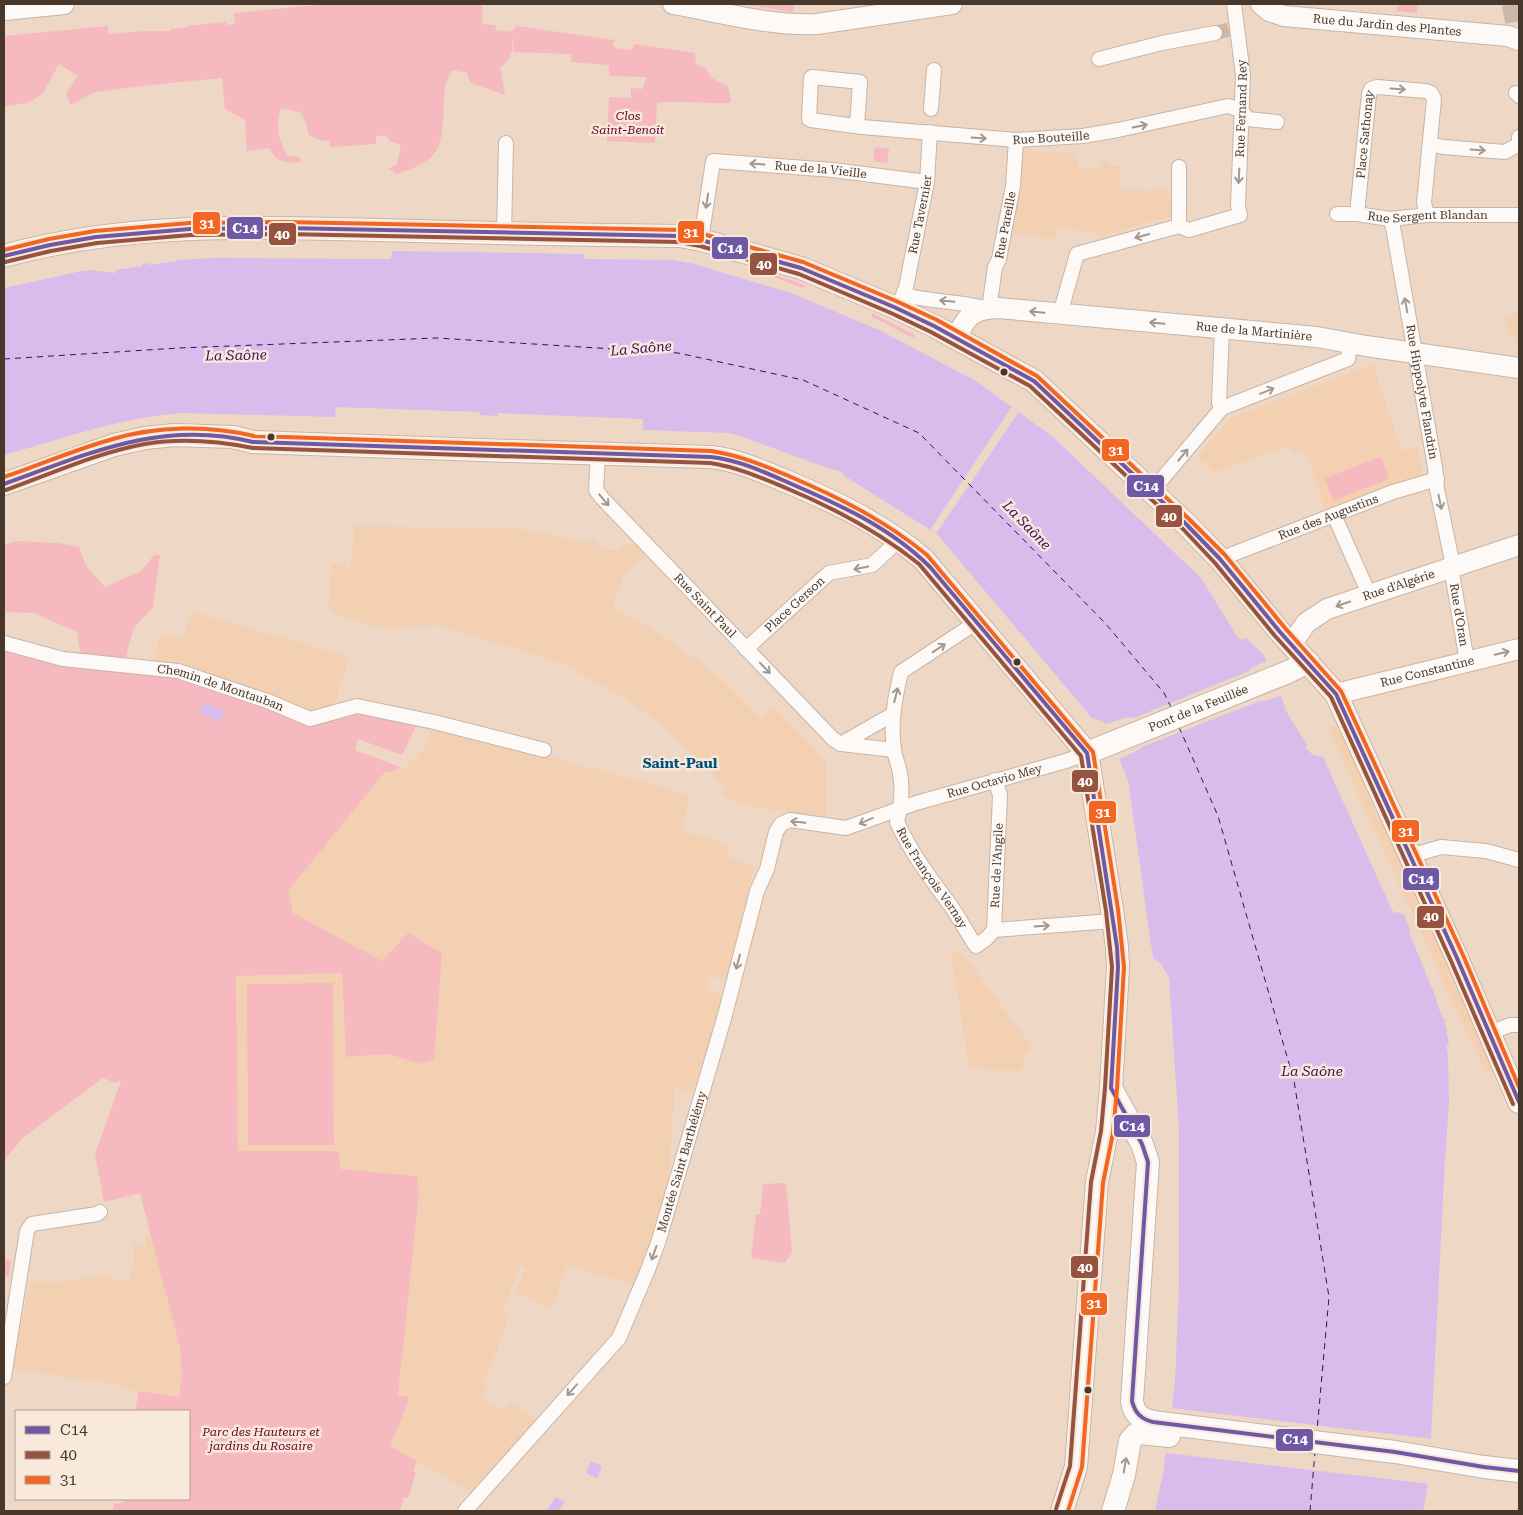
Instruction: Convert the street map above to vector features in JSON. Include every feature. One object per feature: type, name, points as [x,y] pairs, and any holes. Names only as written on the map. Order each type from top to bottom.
[{"type":"main road","points":[[4,256],[44,246],[112,235],[203,228],[295,228],[504,234],[680,236],[701,240],[801,268],[901,302],[956,337],[1034,381],[1220,559],[1280,632],[1336,694],[1490,1033],[1519,1102]]},
{"type":"main road","points":[[4,484],[114,445],[145,438],[174,436],[233,437],[253,442],[693,456],[728,459],[744,464],[834,502],[899,540],[917,554],[1087,753],[1113,921],[1118,967],[1111,1088],[1107,1132],[1097,1182],[1076,1467],[1062,1511]]},
{"type":"main road","name":"Pont de la Feuillée","points":[[1087,753],[1286,673],[1308,662]]},
{"type":"main road","points":[[1111,1088],[1142,1144],[1148,1162],[1132,1401],[1133,1410],[1139,1417],[1169,1430]]},
{"type":"main road","points":[[1113,1511],[1124,1475],[1130,1441],[1140,1434],[1169,1430],[1395,1452],[1519,1471]]},
{"type":"street","points":[[4,10],[64,4]]},
{"type":"street","points":[[672,4],[799,25],[952,4]]},
{"type":"street","name":"Rue Fernand Rey","points":[[1179,226],[1189,230],[1240,215],[1238,206],[1243,75],[1234,28],[1234,4]]},
{"type":"street","name":"Rue du Jardin des Plantes","points":[[1261,4],[1269,11],[1284,16],[1517,33]]},
{"type":"street","points":[[1098,59],[1162,43],[1215,33]]},
{"type":"street","points":[[930,109],[934,70]]},
{"type":"street","points":[[812,77],[860,82],[857,126],[811,120],[809,118],[810,80],[812,77]]},
{"type":"street","name":"Place Sathonay","points":[[1357,214],[1369,94],[1371,89],[1377,88],[1426,91],[1431,93],[1434,99],[1424,203],[1427,215]]},
{"type":"street","name":"Rue Bouteille","points":[[857,126],[1016,140],[1092,135],[1228,106],[1241,110]]},
{"type":"street","points":[[1241,110],[1248,119],[1277,122]]},
{"type":"street","name":"Rue Tavernier","points":[[901,302],[927,182],[930,132]]},
{"type":"street","points":[[1430,144],[1443,147],[1505,152],[1519,144],[1519,137]]},
{"type":"street","name":"Rue Pareille","points":[[989,308],[995,267],[999,259],[1013,186],[1016,140]]},
{"type":"street","points":[[504,234],[506,143]]},
{"type":"street","name":"Rue de la Vieille","points":[[701,240],[713,161],[834,170],[927,182]]},
{"type":"street","points":[[1060,314],[1077,254],[1179,226],[1179,167]]},
{"type":"street","name":"Rue Sergent Blandan","points":[[1337,214],[1357,214],[1390,219],[1427,215],[1519,215]]},
{"type":"street","name":"Rue Hippolyte Flandrin","points":[[1390,219],[1393,227],[1452,567]]},
{"type":"street","points":[[901,302],[916,298],[973,304],[989,308]]},
{"type":"street","points":[[956,337],[965,320],[972,313],[989,308]]},
{"type":"street","name":"Rue de la Martinière","points":[[989,308],[1317,337],[1519,368]]},
{"type":"street","points":[[1222,329],[1219,403],[1222,408]]},
{"type":"street","points":[[1151,492],[1222,408],[1348,358],[1350,343]]},
{"type":"street","name":"Rue Saint Paul","points":[[598,454],[596,490],[602,498],[746,649],[841,744]]},
{"type":"street","name":"Rue des Augustins","points":[[1220,559],[1393,492],[1437,479]]},
{"type":"street","points":[[1334,515],[1369,594]]},
{"type":"street","name":"Place Gerson","points":[[746,649],[829,573],[872,565],[899,540]]},
{"type":"street","name":"Rue d'Algérie","points":[[1292,644],[1311,618],[1327,609],[1519,545]]},
{"type":"street","name":"Rue d'Oran","points":[[1452,567],[1467,662]]},
{"type":"street","name":"Rue François Vernay","points":[[977,622],[901,672],[893,705],[894,750],[901,778],[901,807],[896,822],[905,840],[976,946],[994,930]]},
{"type":"street","name":"Chemin de Montauban","points":[[4,643],[64,659],[178,671],[270,702],[310,719],[357,706],[434,722],[544,750]]},
{"type":"street","name":"Rue Constantine","points":[[1336,694],[1519,649]]},
{"type":"street","points":[[841,744],[888,717],[893,717]]},
{"type":"street","points":[[841,744],[894,750]]},
{"type":"street","name":"Rue Octavio Mey","points":[[846,828],[901,807],[1066,761],[1087,753]]},
{"type":"street","name":"Rue de l'Angile","points":[[994,930],[1000,795],[995,780]]},
{"type":"street","name":"Montée Saint Barthélémy","points":[[465,1511],[618,1338],[658,1243],[725,1015],[757,890],[766,869],[776,832],[781,824],[790,820],[846,828]]},
{"type":"street","points":[[1410,856],[1441,847],[1486,851],[1519,860]]},
{"type":"street","points":[[994,930],[1113,921]]},
{"type":"street","points":[[1490,1033],[1510,1025],[1519,1025]]},
{"type":"street","points":[[4,1377],[27,1231],[32,1224],[100,1212]]},
{"type":"shaded area","points":[[1023,151],[1076,153],[1079,169],[1101,168],[1101,161],[1110,161],[1110,166],[1120,166],[1120,190],[1152,191],[1162,188],[1167,189],[1174,215],[1102,236],[1091,232],[1057,228],[1056,239],[1015,234],[1010,227]]},
{"type":"shaded area","points":[[1519,311],[1519,347],[1504,320]]},
{"type":"shaded area","points":[[1373,364],[1401,450],[1418,447],[1423,470],[1418,479],[1325,511],[1318,491],[1320,490],[1304,450],[1293,454],[1290,448],[1285,449],[1283,447],[1213,473],[1197,457],[1230,418]]},
{"type":"shaded area","points":[[354,526],[518,529],[539,532],[582,543],[593,540],[601,548],[608,550],[616,550],[625,544],[639,545],[647,554],[624,575],[613,607],[643,623],[702,663],[727,684],[761,718],[773,706],[826,761],[826,818],[758,808],[721,797],[725,786],[674,735],[623,697],[567,666],[437,625],[381,628],[334,614],[328,610],[332,563],[350,568]]},
{"type":"shaded area","points":[[191,611],[349,657],[333,710],[315,714],[152,665],[160,635],[184,638]]},
{"type":"shaded area","points":[[1344,719],[1504,1064],[1486,1072],[1328,728]]},
{"type":"shaded area","points":[[435,727],[661,786],[690,796],[681,830],[730,845],[728,856],[754,867],[727,979],[709,976],[707,991],[723,994],[695,1092],[675,1088],[668,1183],[658,1219],[633,1285],[567,1265],[552,1309],[538,1304],[539,1301],[516,1293],[525,1268],[520,1266],[503,1312],[508,1312],[505,1325],[507,1326],[483,1385],[487,1387],[483,1399],[504,1410],[508,1402],[533,1416],[537,1421],[473,1493],[390,1446],[408,1403],[398,1395],[419,1193],[339,1169],[339,1151],[238,1151],[236,976],[342,973],[346,1057],[388,1054],[420,1064],[382,961],[293,913],[288,891],[384,772],[401,771],[424,749]]},
{"type":"shaded area","points":[[962,952],[1032,1047],[1022,1055],[1024,1059],[1022,1071],[988,1070],[969,1066],[951,954]]},
{"type":"shaded area","points":[[151,1234],[180,1348],[182,1376],[179,1397],[134,1390],[90,1379],[89,1381],[12,1368],[30,1281],[49,1283],[111,1275],[115,1282],[130,1279],[135,1257],[133,1242],[142,1247],[147,1247],[145,1236]]},
{"type":"green space","name":"Clos Saint-Benoît","points":[[328,4],[483,4],[482,24],[496,25],[495,29],[497,30],[511,32],[517,26],[614,40],[613,45],[616,48],[631,50],[635,44],[695,53],[696,64],[706,69],[712,78],[728,87],[731,101],[729,103],[657,103],[655,143],[607,141],[609,97],[631,98],[631,88],[643,89],[646,77],[609,76],[609,65],[571,62],[571,54],[512,52],[514,47],[512,35],[510,57],[500,67],[505,95],[470,82],[467,73],[452,70],[445,88],[442,133],[437,150],[424,162],[397,174],[388,169],[397,164],[401,145],[390,141],[386,135],[376,137],[376,144],[330,147],[330,141],[319,140],[309,135],[306,122],[300,112],[281,108],[278,132],[281,144],[287,156],[299,157],[302,162],[279,160],[270,148],[247,151],[245,120],[225,109],[222,78],[95,92],[71,105],[66,94],[78,76],[59,64],[42,94],[37,98],[4,107],[4,36],[108,26],[108,34],[170,31],[170,29],[225,22],[227,25],[235,24],[234,13]]},
{"type":"green space","points":[[744,4],[795,4],[791,12]]},
{"type":"green space","points":[[1397,4],[1417,4],[1417,13],[1397,11]]},
{"type":"green space","points":[[875,147],[889,149],[887,163],[873,161]]},
{"type":"green space","points":[[775,275],[805,285],[803,288],[774,277]]},
{"type":"green space","points":[[872,313],[915,335],[913,338],[871,316]]},
{"type":"green space","points":[[1381,457],[1389,479],[1333,501],[1325,478]]},
{"type":"green space","points":[[16,541],[57,543],[79,547],[86,566],[105,587],[141,571],[154,555],[160,555],[153,607],[134,628],[127,651],[126,662],[81,656],[77,632],[34,613],[4,612],[4,545]]},
{"type":"green space","name":"Parc des Hauteurs et jardins du Rosaire","points":[[4,647],[166,673],[305,721],[355,711],[418,722],[402,755],[358,739],[355,750],[400,767],[394,771],[384,773],[288,891],[293,913],[382,961],[408,933],[442,953],[434,1060],[420,1064],[388,1054],[346,1057],[342,973],[236,976],[238,1151],[339,1151],[340,1169],[417,1176],[419,1193],[398,1395],[408,1397],[408,1403],[390,1446],[417,1461],[413,1471],[416,1472],[408,1498],[404,1497],[400,1511],[113,1511],[114,1503],[120,1504],[126,1500],[190,1500],[190,1410],[135,1410],[139,1391],[179,1397],[182,1376],[180,1348],[140,1193],[104,1202],[95,1154],[121,1081],[115,1083],[103,1078],[24,1137],[4,1160]]},
{"type":"green space","points":[[333,983],[334,1145],[248,1145],[247,984]]},
{"type":"green space","points":[[786,1183],[792,1252],[785,1263],[751,1258],[756,1215],[760,1215],[763,1184]]},
{"type":"green space","points":[[4,1259],[11,1261],[9,1276],[4,1275]]},
{"type":"water","name":"La Saône","points":[[392,251],[584,254],[584,259],[673,260],[694,264],[791,293],[879,330],[976,381],[1053,437],[1201,578],[1238,638],[1241,640],[1246,638],[1264,655],[1285,706],[1284,708],[1307,745],[1305,748],[1313,755],[1323,757],[1392,910],[1395,913],[1403,913],[1442,1018],[1444,1018],[1449,1044],[1446,1045],[1449,1104],[1431,1437],[1428,1483],[1423,1511],[1155,1511],[1163,1474],[1175,1384],[1179,1286],[1179,1128],[1169,978],[1161,964],[1153,958],[1128,780],[1103,721],[1092,718],[937,534],[843,475],[844,473],[834,469],[729,433],[643,430],[643,419],[498,413],[498,416],[480,415],[480,412],[336,407],[335,417],[183,413],[160,415],[115,424],[4,455],[4,288],[82,271],[91,270],[115,273],[116,270],[142,266],[142,264],[148,263],[149,265],[176,260],[217,258],[391,259]]},
{"type":"water","points":[[205,702],[225,712],[220,722],[199,712]]},
{"type":"water","points":[[591,1461],[602,1466],[597,1478],[586,1473]]},
{"type":"water","points":[[556,1497],[565,1502],[558,1511],[546,1511]]},
{"type":"pier","points":[[1013,405],[1020,410],[936,534],[930,530]]},
{"type":"pier","points":[[1269,660],[1283,695],[1260,701],[1142,747],[1117,760],[1103,725],[1096,719],[1106,724],[1128,717],[1134,718],[1249,671],[1251,668]]},
{"type":"pier","points":[[1172,1408],[1433,1439],[1430,1484],[1166,1453]]},
{"type":"ferry route","points":[[4,359],[179,348],[437,338],[678,353],[803,380],[919,433],[1106,624],[1164,693],[1171,707]]},
{"type":"ferry route","points":[[1179,727],[1218,816],[1294,1081],[1329,1297],[1317,1431]]},
{"type":"ferry route","points":[[1310,1511],[1315,1452]]},
{"type":"tunnel","points":[[1512,4],[1515,22]]},
{"type":"tunnel","points":[[1215,33],[1231,29]]},
{"type":"transit line","name":"31","points":[[4,250],[49,239],[95,231],[190,223],[285,222],[681,230],[703,234],[803,262],[937,320],[1037,376],[1225,555],[1285,628],[1341,691],[1463,955],[1519,1087]]},
{"type":"transit line","name":"C14","points":[[4,256],[96,237],[190,229],[284,228],[680,236],[701,240],[801,268],[934,326],[1034,381],[1186,524],[1220,559],[1280,632],[1336,694],[1457,958],[1519,1102]]},
{"type":"transit line","name":"40","points":[[5,262],[97,243],[190,235],[284,234],[679,242],[700,246],[799,274],[931,332],[1030,386],[1182,528],[1215,563],[1275,636],[1331,697],[1451,961],[1513,1104]]},
{"type":"transit line","name":"31","points":[[4,477],[85,447],[130,435],[165,429],[219,430],[254,436],[711,451],[752,461],[827,493],[879,521],[927,555],[1093,752],[1118,909],[1124,967],[1117,1089],[1113,1133],[1103,1183],[1082,1467],[1068,1511]]},
{"type":"transit line","name":"C14","points":[[4,484],[96,451],[126,443],[156,437],[188,435],[220,436],[253,442],[711,457],[740,463],[768,474],[844,508],[881,528],[930,567],[1087,753],[1117,947],[1118,967],[1111,1088],[1142,1144],[1148,1162],[1132,1401],[1137,1412],[1145,1419],[1153,1422],[1395,1452],[1519,1471]]},
{"type":"transit line","name":"40","points":[[6,490],[110,452],[145,444],[172,441],[213,442],[253,448],[710,463],[749,473],[821,504],[872,531],[919,564],[1081,756],[1106,911],[1112,967],[1105,1088],[1101,1131],[1091,1182],[1070,1466],[1056,1509]]},
{"type":"district","name":"Saint-Paul","points":[[680,763]]}]
